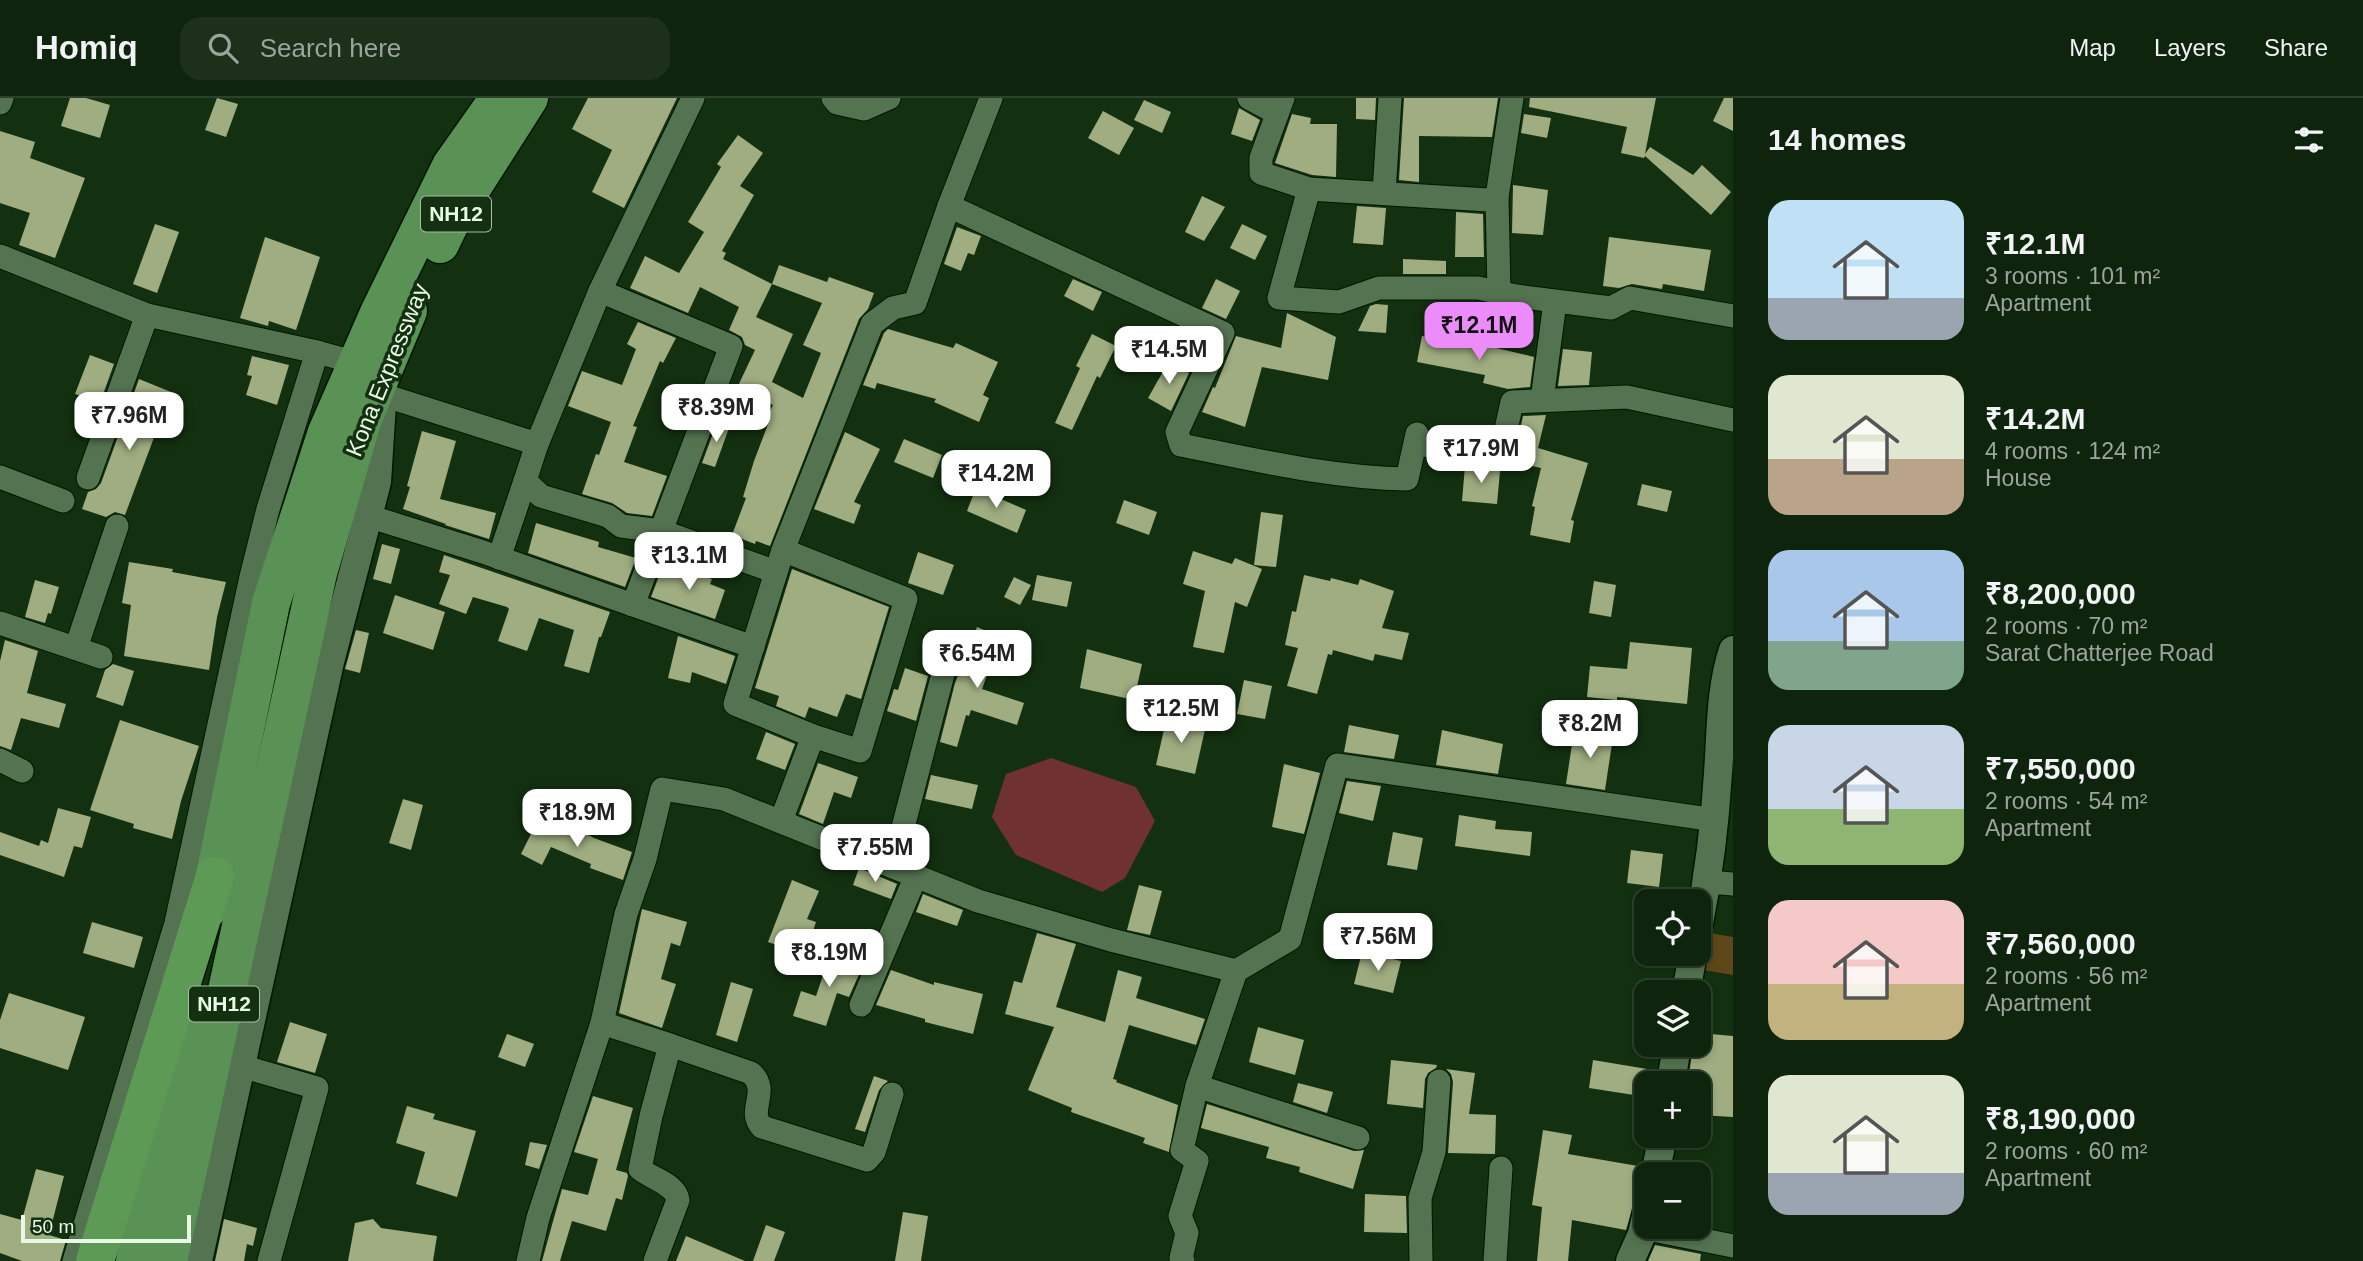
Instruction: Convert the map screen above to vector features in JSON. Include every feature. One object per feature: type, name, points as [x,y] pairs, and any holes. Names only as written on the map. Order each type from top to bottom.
[{"type":"highway","name":"Kona Expressway","points":[[168,1261],[318,573],[375,375],[451,166],[499,98]]},
{"type":"highway","name":"Kona Expressway","points":[[215,876],[271,603],[327,432],[375,375],[452,219],[529,98]]},
{"type":"highway","points":[[95,1261],[215,876]]},
{"type":"highway","name":"NH12","points":[[135,1261],[215,876]]},
{"type":"street","points":[[0,103],[2,98]]},
{"type":"street","points":[[499,558],[537,444],[600,291],[694,98]]},
{"type":"street","points":[[833,98],[837,103],[864,109],[889,98]]},
{"type":"street","points":[[1249,98],[1280,105],[1261,158],[1261,173],[1310,189],[1489,200],[1497,197]]},
{"type":"street","points":[[1384,194],[1390,98]]},
{"type":"street","points":[[1499,293],[1497,197],[1512,98]]},
{"type":"street","points":[[783,550],[906,599],[860,751],[813,736],[735,704],[783,550],[872,324],[893,308],[915,303],[989,99]]},
{"type":"street","points":[[1310,189],[1279,298],[1339,302],[1379,288],[1478,288],[1555,302],[1611,308],[1630,298],[1733,316]]},
{"type":"street","points":[[949,206],[1223,333],[1177,432],[1181,445],[1335,473],[1408,479],[1417,434],[1423,445],[1500,457],[1512,401],[1627,397],[1733,420]]},
{"type":"street","points":[[0,256],[147,315],[317,352],[537,444]]},
{"type":"street","points":[[600,291],[731,346],[633,605]]},
{"type":"street","points":[[1542,400],[1555,302]]},
{"type":"street","points":[[88,478],[147,315]]},
{"type":"street","points":[[74,1261],[177,923],[251,577],[268,509],[317,352]]},
{"type":"street","points":[[198,1261],[330,662],[377,482],[375,375]]},
{"type":"street","points":[[0,477],[64,501]]},
{"type":"street","points":[[525,481],[541,496],[608,516],[621,526],[662,530],[776,572]]},
{"type":"street","points":[[369,516],[499,558],[753,647]]},
{"type":"street","points":[[76,648],[117,526]]},
{"type":"street","points":[[0,622],[101,657]]},
{"type":"street","points":[[1711,900],[1720,883],[1715,820],[1722,715],[1733,650]]},
{"type":"street","points":[[893,866],[943,674]]},
{"type":"street","points":[[781,821],[813,736]]},
{"type":"street","points":[[0,760],[22,771]]},
{"type":"street","points":[[1183,1261],[1181,1258],[1187,1233],[1180,1216],[1197,1161],[1182,1150],[1197,1086],[1236,971],[1290,939],[1337,765],[1715,820]]},
{"type":"street","points":[[528,1261],[538,1218],[602,1023],[626,914],[645,859],[662,789],[724,799],[978,901],[1111,940],[1236,971]]},
{"type":"street","points":[[861,1005],[916,876]]},
{"type":"street","points":[[602,1023],[751,1073],[761,1088],[756,1115],[762,1127],[867,1160],[874,1152],[892,1094]]},
{"type":"street","points":[[655,1261],[678,1195],[673,1189],[640,1169],[650,1116],[670,1045]]},
{"type":"street","points":[[241,1066],[317,1088],[269,1261]]},
{"type":"street","points":[[1421,1261],[1420,1198],[1434,1152],[1439,1081]]},
{"type":"street","points":[[1197,1086],[1358,1138]]},
{"type":"street","points":[[1495,1261],[1501,1168]]},
{"type":"street","points":[[1630,1261],[1638,1239]]},
{"type":"street","points":[[1709,1239],[1733,1246]]},
{"type":"shaded area","points":[[1051,758],[1136,787],[1155,821],[1125,878],[1102,892],[1016,855],[992,817],[1006,774]]},
{"type":"shaded area","points":[[1711,933],[1733,937],[1733,975],[1703,970],[1704,966],[1711,966]]},
{"type":"building","points":[[70,98],[86,98],[110,105],[100,138],[61,126]]},
{"type":"building","points":[[217,98],[238,104],[226,137],[205,130]]},
{"type":"building","points":[[588,98],[677,98],[624,208],[592,192],[612,150],[572,129]]},
{"type":"building","points":[[1356,98],[1376,98],[1375,120],[1356,119]]},
{"type":"building","points":[[1404,98],[1498,98],[1492,137],[1419,136],[1419,182],[1399,180]]},
{"type":"building","points":[[1530,98],[1656,98],[1645,154],[1650,147],[1693,175],[1702,165],[1731,192],[1711,215],[1645,156],[1644,158],[1621,153],[1627,127],[1529,107]]},
{"type":"building","points":[[1724,98],[1733,98],[1733,131],[1713,121]]},
{"type":"building","points":[[1144,100],[1171,112],[1162,133],[1134,120]]},
{"type":"building","points":[[1239,108],[1260,120],[1252,141],[1231,134]]},
{"type":"building","points":[[1103,111],[1134,128],[1119,155],[1088,138]]},
{"type":"building","points":[[1292,114],[1311,118],[1310,124],[1337,124],[1336,177],[1312,175],[1275,163]]},
{"type":"building","points":[[1524,114],[1551,118],[1547,138],[1521,133]]},
{"type":"building","points":[[0,131],[35,142],[30,158],[85,178],[55,258],[19,245],[30,213],[0,203]]},
{"type":"building","points":[[738,135],[763,153],[740,186],[754,195],[722,251],[726,253],[723,259],[772,284],[779,265],[827,282],[829,277],[874,293],[868,309],[859,319],[770,546],[756,541],[755,544],[732,535],[746,498],[743,497],[773,405],[737,388],[755,350],[745,345],[742,337],[729,330],[739,307],[700,287],[688,313],[630,288],[645,256],[679,273],[704,232],[688,222],[721,167],[717,164]],"holes":[[[772,284],[822,303],[803,345],[821,353],[803,398],[772,382],[793,334],[756,317]]]},
{"type":"building","points":[[1513,185],[1548,190],[1543,235],[1512,233]]},
{"type":"building","points":[[1202,196],[1225,207],[1204,241],[1185,232]]},
{"type":"building","points":[[1357,206],[1386,208],[1383,245],[1353,243]]},
{"type":"building","points":[[1456,212],[1483,214],[1484,257],[1455,257]]},
{"type":"building","points":[[155,224],[179,232],[157,293],[133,284]]},
{"type":"building","points":[[1242,224],[1267,236],[1255,260],[1230,248]]},
{"type":"building","points":[[957,227],[981,236],[974,255],[968,253],[961,271],[944,264]]},
{"type":"building","points":[[265,237],[320,257],[296,330],[269,321],[268,326],[240,318]]},
{"type":"building","points":[[1609,237],[1711,250],[1704,291],[1663,284],[1662,289],[1632,284],[1619,288],[1603,286]]},
{"type":"building","points":[[1403,259],[1446,261],[1446,274],[1403,274]]},
{"type":"building","points":[[1073,279],[1102,292],[1093,311],[1064,296]]},
{"type":"building","points":[[1216,279],[1240,291],[1226,319],[1202,308]]},
{"type":"building","points":[[1388,305],[1386,333],[1358,331],[1370,306]]},
{"type":"building","points":[[1287,313],[1336,337],[1328,380],[1262,367],[1245,427],[1202,412],[1236,336],[1281,348]]},
{"type":"building","points":[[638,322],[676,338],[663,363],[660,361],[633,426],[637,427],[624,462],[667,476],[652,516],[627,513],[612,503],[582,494],[611,422],[568,406],[582,371],[622,385],[636,349],[627,344]]},
{"type":"building","points":[[888,329],[953,348],[956,343],[998,362],[983,395],[989,398],[979,422],[934,402],[936,399],[877,383],[875,389],[863,385]]},
{"type":"building","points":[[1092,334],[1116,346],[1100,378],[1097,376],[1072,430],[1055,423],[1080,368],[1076,366]]},
{"type":"building","points":[[1422,336],[1534,357],[1530,387],[1508,389],[1483,383],[1485,375],[1417,362]]},
{"type":"building","points":[[1563,349],[1592,352],[1589,385],[1558,386]]},
{"type":"building","points":[[90,355],[114,364],[100,403],[75,394]]},
{"type":"building","points":[[252,356],[289,365],[277,405],[246,395],[252,376],[247,375]]},
{"type":"building","points":[[1169,361],[1189,373],[1171,411],[1148,398]]},
{"type":"building","points":[[139,379],[171,392],[125,515],[115,512],[106,517],[82,509],[88,492],[101,483]]},
{"type":"building","points":[[1546,415],[1538,448],[1588,463],[1571,520],[1574,521],[1570,543],[1530,535],[1535,507],[1532,506],[1541,468],[1513,462],[1523,416]]},
{"type":"building","points":[[718,420],[730,425],[715,467],[702,463]]},
{"type":"building","points":[[422,431],[456,441],[440,499],[496,513],[489,539],[403,509]]},
{"type":"building","points":[[845,432],[880,449],[854,502],[861,505],[854,524],[814,509]]},
{"type":"building","points":[[904,439],[942,455],[933,478],[894,462]]},
{"type":"building","points":[[1465,466],[1500,471],[1497,504],[1462,501]]},
{"type":"building","points":[[1642,484],[1672,491],[1667,512],[1637,505]]},
{"type":"building","points":[[976,488],[1026,510],[1017,533],[967,511]]},
{"type":"building","points":[[1124,500],[1157,512],[1149,535],[1116,523]]},
{"type":"building","points":[[1261,512],[1283,515],[1276,567],[1254,565]]},
{"type":"building","points":[[536,523],[599,542],[598,547],[636,558],[625,587],[528,553]]},
{"type":"building","points":[[382,544],[400,549],[391,584],[373,579]]},
{"type":"building","points":[[1193,551],[1232,564],[1235,558],[1262,569],[1247,607],[1235,602],[1224,653],[1193,647],[1205,591],[1183,584]]},
{"type":"building","points":[[918,552],[954,565],[943,595],[908,583]]},
{"type":"building","points":[[444,555],[610,612],[599,637],[589,673],[564,666],[574,630],[539,618],[527,651],[498,641],[509,609],[507,607],[473,597],[466,614],[439,604],[450,575],[439,572]]},
{"type":"building","points":[[129,562],[226,582],[217,617],[209,670],[124,656],[131,605],[122,603]]},
{"type":"building","points":[[662,568],[681,575],[682,571],[712,579],[710,584],[725,590],[715,619],[651,597]]},
{"type":"building","points":[[792,569],[889,607],[861,699],[846,694],[837,717],[809,707],[805,718],[776,706],[779,696],[755,688]]},
{"type":"building","points":[[1037,575],[1072,582],[1067,607],[1032,600]]},
{"type":"building","points":[[1304,575],[1358,585],[1360,579],[1394,591],[1382,628],[1409,633],[1402,660],[1375,654],[1373,661],[1333,650],[1332,655],[1328,654],[1317,694],[1287,686],[1298,648],[1285,645],[1292,611],[1296,612]]},
{"type":"building","points":[[1014,577],[1031,585],[1020,605],[1004,597]]},
{"type":"building","points":[[35,580],[59,587],[51,614],[48,613],[45,623],[25,617]]},
{"type":"building","points":[[1594,581],[1616,585],[1611,617],[1589,613]]},
{"type":"building","points":[[395,595],[445,612],[433,650],[383,633]]},
{"type":"building","points":[[977,627],[1001,637],[982,689],[1024,703],[1017,725],[971,710],[969,716],[966,715],[957,747],[940,742],[955,683]]},
{"type":"building","points":[[356,630],[369,633],[360,673],[345,669]]},
{"type":"building","points":[[678,636],[735,656],[726,684],[692,672],[690,683],[668,678]]},
{"type":"building","points":[[5,640],[38,651],[27,693],[66,704],[59,728],[21,718],[11,750],[0,746],[0,661]]},
{"type":"building","points":[[1630,642],[1692,648],[1687,704],[1587,697],[1590,666],[1627,669]]},
{"type":"building","points":[[1087,649],[1142,664],[1134,700],[1080,688]]},
{"type":"building","points":[[113,664],[134,671],[123,706],[96,697],[105,670]]},
{"type":"building","points":[[905,668],[928,676],[916,721],[887,711]]},
{"type":"building","points":[[1244,680],[1272,686],[1265,719],[1237,714]]},
{"type":"building","points":[[1167,716],[1206,725],[1195,774],[1156,765]]},
{"type":"building","points":[[120,720],[199,746],[172,839],[133,828],[134,824],[90,810]]},
{"type":"building","points":[[1349,725],[1399,735],[1394,759],[1344,752]]},
{"type":"building","points":[[1442,730],[1503,744],[1498,774],[1436,765]]},
{"type":"building","points":[[1574,731],[1613,737],[1605,790],[1566,784]]},
{"type":"building","points":[[766,732],[795,744],[785,770],[756,759]]},
{"type":"building","points":[[818,763],[858,777],[851,798],[834,792],[823,824],[799,814]]},
{"type":"building","points":[[1284,764],[1320,773],[1304,834],[1272,827]]},
{"type":"building","points":[[931,775],[978,785],[972,809],[925,799]]},
{"type":"building","points":[[1347,781],[1381,786],[1373,821],[1339,813]]},
{"type":"building","points":[[403,799],[423,805],[411,850],[389,843]]},
{"type":"building","points":[[58,808],[91,817],[82,848],[74,846],[64,877],[0,855],[0,832],[39,846],[41,840],[48,843]]},
{"type":"building","points":[[1459,815],[1496,821],[1495,829],[1532,832],[1530,856],[1455,846]]},
{"type":"building","points":[[539,818],[572,834],[575,829],[632,852],[623,880],[590,868],[591,864],[551,847],[542,865],[521,854]]},
{"type":"building","points":[[1393,832],[1423,838],[1417,870],[1387,865]]},
{"type":"building","points":[[1631,850],[1663,854],[1659,887],[1627,883]]},
{"type":"building","points":[[859,868],[897,884],[891,899],[853,885]]},
{"type":"building","points":[[792,880],[819,891],[807,919],[816,922],[805,955],[768,942]]},
{"type":"building","points":[[1139,885],[1162,891],[1150,935],[1127,930]]},
{"type":"building","points":[[923,894],[963,910],[957,926],[916,912]]},
{"type":"building","points":[[642,909],[687,922],[680,946],[671,943],[661,979],[676,984],[662,1028],[619,1013]]},
{"type":"building","points":[[92,922],[143,937],[134,968],[83,953]]},
{"type":"building","points":[[1037,933],[1076,944],[1056,1007],[1105,1022],[1118,970],[1142,977],[1136,998],[1205,1019],[1196,1045],[1129,1025],[1113,1079],[1178,1105],[1169,1152],[1143,1143],[1145,1138],[1071,1112],[1072,1108],[1028,1090],[1054,1027],[1005,1014],[1014,981],[1022,983]]},
{"type":"building","points":[[831,952],[864,963],[849,997],[837,993],[826,1026],[793,1016],[801,991],[816,996]]},
{"type":"building","points":[[1362,952],[1401,961],[1393,993],[1354,984]]},
{"type":"building","points":[[891,970],[934,985],[934,982],[983,994],[973,1034],[925,1022],[925,1019],[876,1005]]},
{"type":"building","points":[[731,982],[753,989],[737,1042],[716,1035]]},
{"type":"building","points":[[9,993],[85,1017],[68,1070],[0,1048],[0,1020]]},
{"type":"building","points":[[290,1022],[327,1034],[315,1073],[277,1062]]},
{"type":"building","points":[[1258,1027],[1304,1040],[1295,1075],[1249,1062]]},
{"type":"building","points":[[507,1034],[534,1044],[525,1067],[498,1057]]},
{"type":"building","points":[[1711,1034],[1733,1036],[1733,1117],[1711,1116],[1711,1071],[1690,1071],[1691,1057],[1711,1057]]},
{"type":"building","points":[[1391,1060],[1437,1065],[1425,1079],[1423,1108],[1387,1104]]},
{"type":"building","points":[[1593,1060],[1647,1069],[1634,1071],[1634,1095],[1589,1088]]},
{"type":"building","points":[[1446,1069],[1475,1073],[1469,1114],[1496,1115],[1495,1154],[1448,1153],[1453,1082]]},
{"type":"building","points":[[874,1076],[888,1081],[879,1090],[865,1132],[855,1129]]},
{"type":"building","points":[[1298,1083],[1333,1092],[1327,1113],[1293,1102]]},
{"type":"building","points":[[593,1096],[633,1108],[616,1170],[627,1173],[628,1176],[622,1200],[616,1198],[606,1231],[572,1221],[560,1261],[542,1261],[562,1189],[588,1195],[598,1159],[574,1152]]},
{"type":"building","points":[[1207,1104],[1354,1151],[1364,1150],[1353,1189],[1299,1172],[1300,1167],[1266,1158],[1269,1147],[1201,1128]]},
{"type":"building","points":[[407,1106],[435,1114],[433,1119],[476,1131],[457,1197],[416,1184],[425,1152],[396,1143]]},
{"type":"building","points":[[1543,1130],[1572,1135],[1568,1154],[1634,1165],[1634,1203],[1626,1230],[1572,1220],[1568,1261],[1537,1261],[1542,1207],[1532,1205]]},
{"type":"building","points":[[530,1142],[547,1145],[539,1169],[525,1165]]},
{"type":"building","points":[[36,1169],[64,1176],[49,1235],[66,1240],[60,1261],[22,1261],[0,1253],[0,1214],[22,1220]]},
{"type":"building","points":[[1365,1194],[1406,1196],[1407,1233],[1364,1232]]},
{"type":"building","points":[[903,1212],[928,1216],[921,1261],[895,1261]]},
{"type":"building","points":[[224,1219],[257,1228],[253,1246],[247,1244],[244,1261],[215,1261]]},
{"type":"building","points":[[373,1219],[381,1228],[437,1236],[433,1261],[348,1261],[355,1223]]},
{"type":"building","points":[[766,1225],[785,1232],[774,1261],[753,1261]]},
{"type":"building","points":[[686,1236],[745,1261],[676,1261]]},
{"type":"building","points":[[1655,1245],[1701,1254],[1700,1261],[1648,1261]]}]
